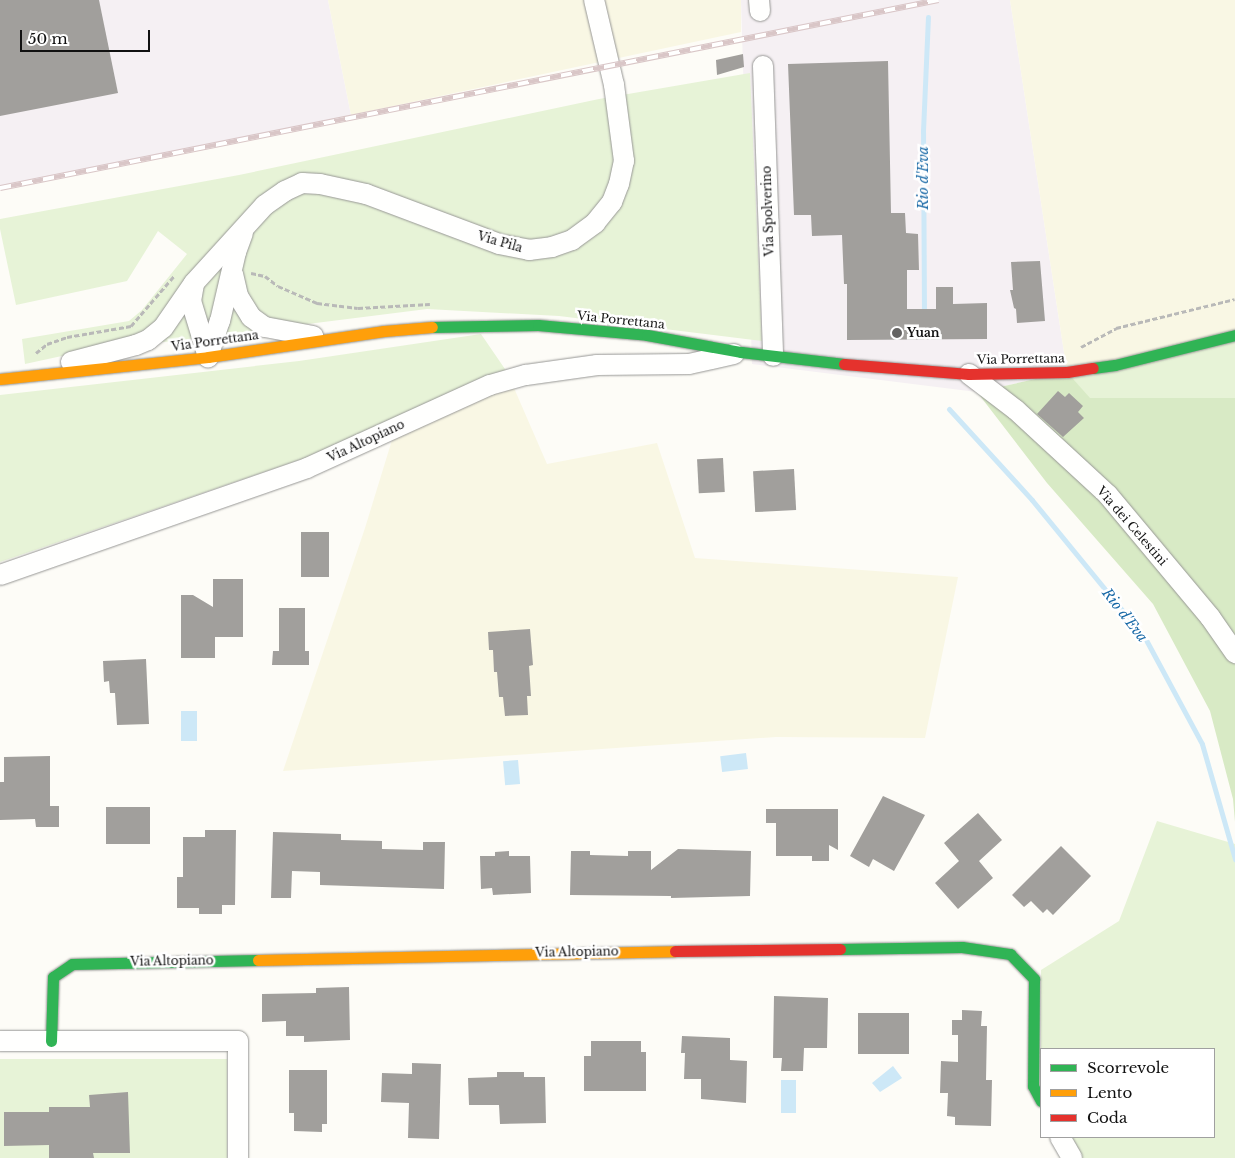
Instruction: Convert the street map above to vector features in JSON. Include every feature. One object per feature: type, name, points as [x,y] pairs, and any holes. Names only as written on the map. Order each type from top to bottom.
[{"type":"main road","name":"Via Porrettana","points":[[0,379],[208,357],[410,329],[538,325],[647,335],[741,352],[865,367],[969,374],[1067,372],[1115,365],[1235,335]]},
{"type":"main road","name":"Via Altopiano","points":[[51,1041],[53,977],[72,964],[544,953],[962,947],[1010,954],[1034,979],[1033,1086],[1040,1099]]},
{"type":"street","name":"Via Pila","points":[[44,374],[76,360],[136,345],[148,340],[163,328],[186,278],[247,225],[265,205],[285,191],[302,183],[320,184],[366,194],[499,244],[529,250],[552,248],[572,240],[595,223],[612,202],[619,184],[624,161],[614,85],[594,0]]},
{"type":"street","name":"Via Spolverino","points":[[763,66],[773,356]]},
{"type":"street","points":[[208,357],[236,252],[247,225]]},
{"type":"street","points":[[232,272],[238,296],[251,317],[265,327],[330,339]]},
{"type":"street","points":[[186,278],[208,357]]},
{"type":"street","name":"Via Altopiano","points":[[0,574],[307,468],[490,385],[526,375],[597,365],[689,364],[741,352]]},
{"type":"street","name":"Via dei Celestini","points":[[969,374],[1016,410],[1108,495],[1210,617],[1235,653]]},
{"type":"street","points":[[0,1041],[238,1041],[238,1158]]},
{"type":"street","points":[[1061,1138],[1072,1158]]},
{"type":"path","points":[[30,357],[47,344],[67,337],[131,326],[186,278]]},
{"type":"path","points":[[1072,352],[1116,328],[1235,299]]},
{"type":"shaded area","points":[[0,0],[328,0],[351,115],[0,189]]},
{"type":"shaded area","points":[[328,0],[741,0],[741,32],[351,115]]},
{"type":"shaded area","points":[[741,0],[1010,0],[1067,372],[977,392],[752,364]]},
{"type":"shaded area","points":[[1010,0],[1235,0],[1235,335],[1067,372]]},
{"type":"shaded area","points":[[507,372],[547,464],[657,443],[695,558],[958,577],[925,738],[776,737],[283,771],[365,528],[396,427]]},
{"type":"green space","points":[[750,73],[762,341],[559,316],[427,309],[164,342],[131,341],[25,364],[22,339],[129,321],[142,310],[187,254],[158,231],[127,281],[16,305],[0,229],[0,219],[239,175],[599,99]]},
{"type":"green space","points":[[481,334],[507,372],[396,427],[0,562],[0,395],[299,361]]},
{"type":"green space","points":[[1235,335],[1235,398],[1089,398],[1067,372]]},
{"type":"green space","points":[[1067,372],[1090,398],[1235,398],[1235,822],[1233,799],[1210,711],[1153,604],[1047,483],[977,392]]},
{"type":"green space","points":[[1157,821],[1235,844],[1235,1158],[1075,1158],[1063,1138],[1215,1138],[1215,1048],[1041,1048],[1041,970],[1119,921]]},
{"type":"green space","points":[[0,1059],[227,1059],[227,1158],[0,1158]]},
{"type":"water","points":[[181,711],[197,711],[197,741],[181,741]]},
{"type":"water","points":[[746,753],[748,769],[722,772],[720,756]]},
{"type":"water","points":[[518,760],[520,784],[505,785],[503,761]]},
{"type":"water","points":[[893,1066],[902,1078],[880,1092],[872,1083]]},
{"type":"water","points":[[781,1080],[796,1080],[796,1113],[781,1113]]},
{"type":"building","points":[[0,0],[99,0],[118,93],[0,116]]},
{"type":"building","points":[[743,54],[744,67],[717,75],[716,60]]},
{"type":"building","points":[[888,61],[891,213],[905,213],[906,233],[918,234],[919,270],[907,270],[907,309],[936,309],[936,287],[953,287],[953,304],[987,303],[987,339],[847,340],[847,284],[844,284],[842,235],[812,236],[811,215],[794,215],[788,64]]},
{"type":"building","points":[[1040,261],[1045,321],[1017,323],[1016,309],[1014,308],[1010,290],[1013,290],[1011,262]]},
{"type":"building","points":[[1058,391],[1065,397],[1069,393],[1083,406],[1078,412],[1084,418],[1063,437],[1037,414]]},
{"type":"building","points":[[723,458],[725,492],[699,493],[697,459]]},
{"type":"building","points":[[794,469],[796,510],[755,512],[753,471]]},
{"type":"building","points":[[301,532],[329,532],[329,577],[301,577]]},
{"type":"building","points":[[213,579],[243,579],[243,637],[215,637],[215,658],[181,658],[181,595],[193,595],[213,607]]},
{"type":"building","points":[[279,608],[305,608],[305,651],[309,651],[309,665],[272,665],[273,651],[279,651]]},
{"type":"building","points":[[530,629],[533,665],[529,666],[531,696],[527,696],[528,715],[505,716],[503,697],[499,697],[497,672],[494,672],[493,650],[489,650],[488,632]]},
{"type":"building","points":[[146,659],[149,724],[117,725],[115,693],[110,693],[109,681],[104,682],[103,661]]},
{"type":"building","points":[[50,756],[50,806],[59,806],[59,827],[36,827],[35,819],[0,820],[0,782],[4,782],[4,757]]},
{"type":"building","points":[[883,796],[925,815],[894,871],[873,859],[869,867],[850,856]]},
{"type":"building","points":[[106,807],[150,807],[150,844],[106,844]]},
{"type":"building","points":[[766,809],[838,809],[838,850],[829,845],[829,861],[812,861],[812,856],[776,856],[776,823],[766,823]]},
{"type":"building","points":[[978,813],[1002,840],[979,861],[993,878],[958,909],[935,883],[959,861],[944,843]]},
{"type":"building","points":[[205,830],[236,830],[235,905],[222,905],[222,914],[199,914],[199,908],[177,908],[177,877],[183,877],[183,837],[205,837]]},
{"type":"building","points":[[273,832],[341,834],[341,840],[382,841],[382,849],[423,850],[423,842],[445,842],[444,889],[320,885],[320,872],[292,871],[291,898],[271,898]]},
{"type":"building","points":[[1061,846],[1091,876],[1053,915],[1047,909],[1043,913],[1031,901],[1024,907],[1012,895]]},
{"type":"building","points":[[678,849],[751,851],[750,896],[671,898],[671,896],[570,895],[571,851],[590,851],[590,855],[628,856],[628,851],[651,851],[651,870]]},
{"type":"building","points":[[509,851],[509,856],[530,856],[531,893],[493,895],[492,888],[481,889],[480,856],[495,856],[495,852]]},
{"type":"building","points":[[349,987],[350,1040],[304,1042],[304,1036],[286,1036],[286,1021],[262,1022],[262,994],[316,993],[316,988]]},
{"type":"building","points":[[774,996],[828,998],[827,1048],[804,1048],[803,1071],[781,1071],[782,1058],[773,1058]]},
{"type":"building","points":[[962,1010],[982,1011],[981,1026],[987,1026],[986,1080],[992,1080],[991,1126],[955,1125],[955,1117],[947,1116],[948,1093],[940,1093],[941,1061],[958,1062],[958,1035],[952,1035],[952,1020],[962,1020]]},
{"type":"building","points":[[858,1013],[909,1013],[909,1054],[858,1054]]},
{"type":"building","points":[[682,1036],[730,1038],[730,1060],[747,1061],[746,1103],[701,1099],[701,1079],[684,1079],[685,1053],[681,1053]]},
{"type":"building","points":[[591,1041],[641,1041],[641,1052],[646,1052],[646,1091],[584,1091],[584,1056],[591,1056]]},
{"type":"building","points":[[412,1063],[441,1064],[439,1139],[408,1138],[409,1103],[381,1102],[382,1073],[412,1074]]},
{"type":"building","points":[[289,1070],[327,1070],[327,1124],[322,1124],[322,1132],[294,1131],[294,1113],[289,1113]]},
{"type":"building","points":[[497,1072],[524,1072],[524,1077],[545,1077],[546,1123],[500,1124],[499,1105],[469,1105],[468,1078],[497,1077]]},
{"type":"building","points":[[128,1092],[130,1153],[93,1153],[94,1158],[49,1158],[49,1145],[4,1146],[4,1112],[49,1112],[49,1107],[90,1107],[89,1095]]},
{"type":"waterway","name":"Rio d'Eva","points":[[924,316],[923,131],[928,17]]},
{"type":"waterway","name":"Rio d'Eva","points":[[949,409],[1032,500],[1145,638],[1202,744],[1235,859]]},
{"type":"railway","points":[[0,188],[938,0]]},
{"type":"traffic: fast","points":[[432,327],[538,325],[647,335],[741,352],[844,364]]},
{"type":"traffic: fast","points":[[1093,368],[1115,365],[1235,335]]},
{"type":"traffic: fast","points":[[840,949],[962,947],[1010,954],[1034,979],[1033,1086],[1040,1099]]},
{"type":"traffic: fast","points":[[51,1041],[53,977],[72,964],[258,960]]},
{"type":"traffic: slow","points":[[0,379],[208,357],[384,331],[432,327]]},
{"type":"traffic: slow","points":[[258,960],[675,951]]},
{"type":"traffic: jam","points":[[844,364],[969,374],[1067,372],[1093,368]]},
{"type":"traffic: jam","points":[[675,951],[840,949]]},
{"type":"place","name":"Yuan","points":[[897,333]]}]
